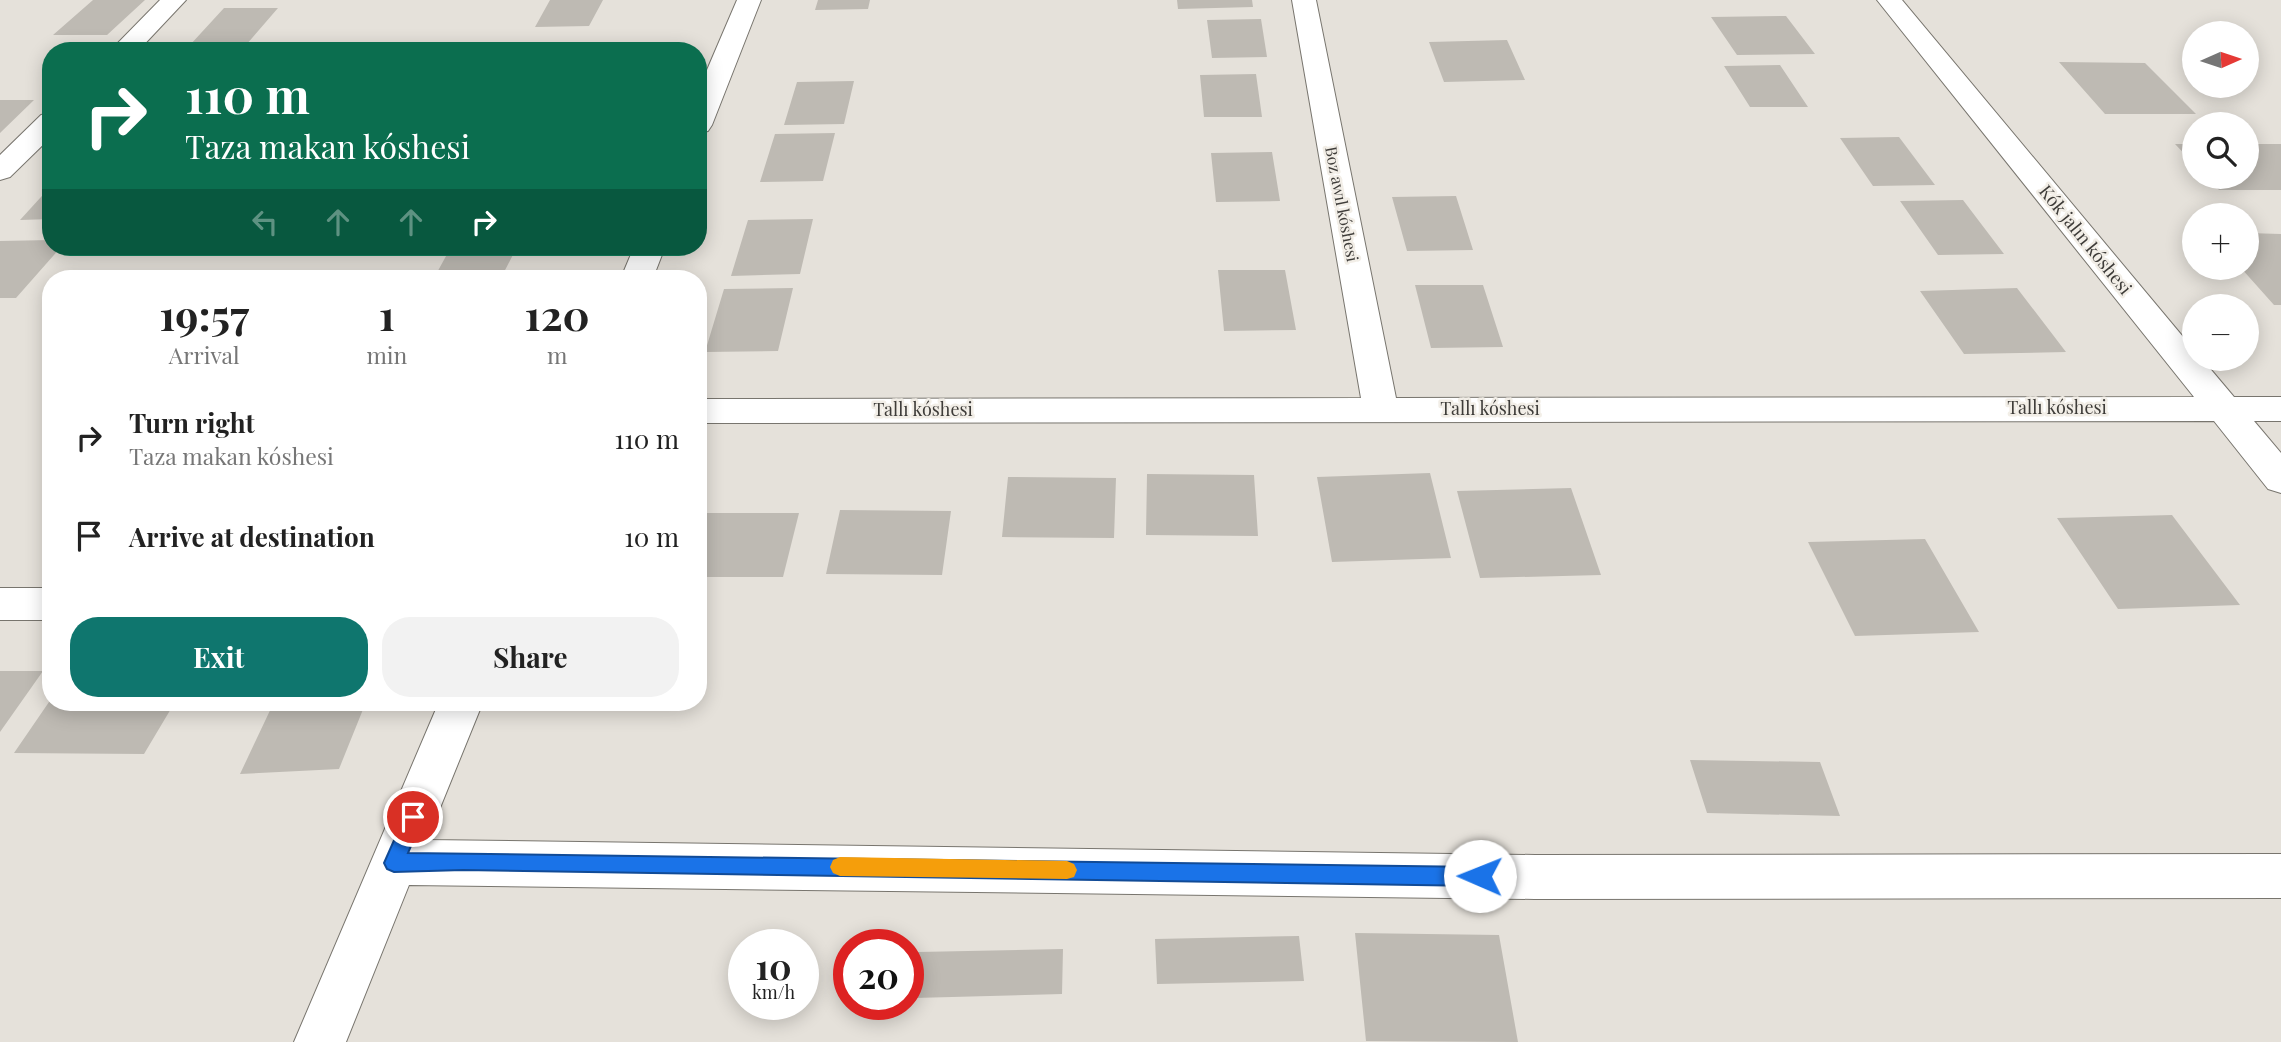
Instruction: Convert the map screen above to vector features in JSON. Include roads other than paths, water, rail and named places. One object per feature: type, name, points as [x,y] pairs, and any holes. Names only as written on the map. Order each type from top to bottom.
[{"type":"street","points":[[132,42],[174,0]]},
{"type":"street","points":[[707,103],[749,0]]},
{"type":"street","name":"Boz awıl kóshesi","points":[[1304,0],[1381,409]]},
{"type":"street","name":"Kók jalın kóshesi","points":[[1889,0],[2281,479]]},
{"type":"street","points":[[0,171],[42,130]]},
{"type":"street","name":"Tallı kóshesi","points":[[707,411],[2281,410]]},
{"type":"street","points":[[0,604],[42,604]]},
{"type":"street","points":[[320,1042],[457,711]]},
{"type":"street","points":[[394,863],[463,861],[1535,877],[2281,876]]}]
